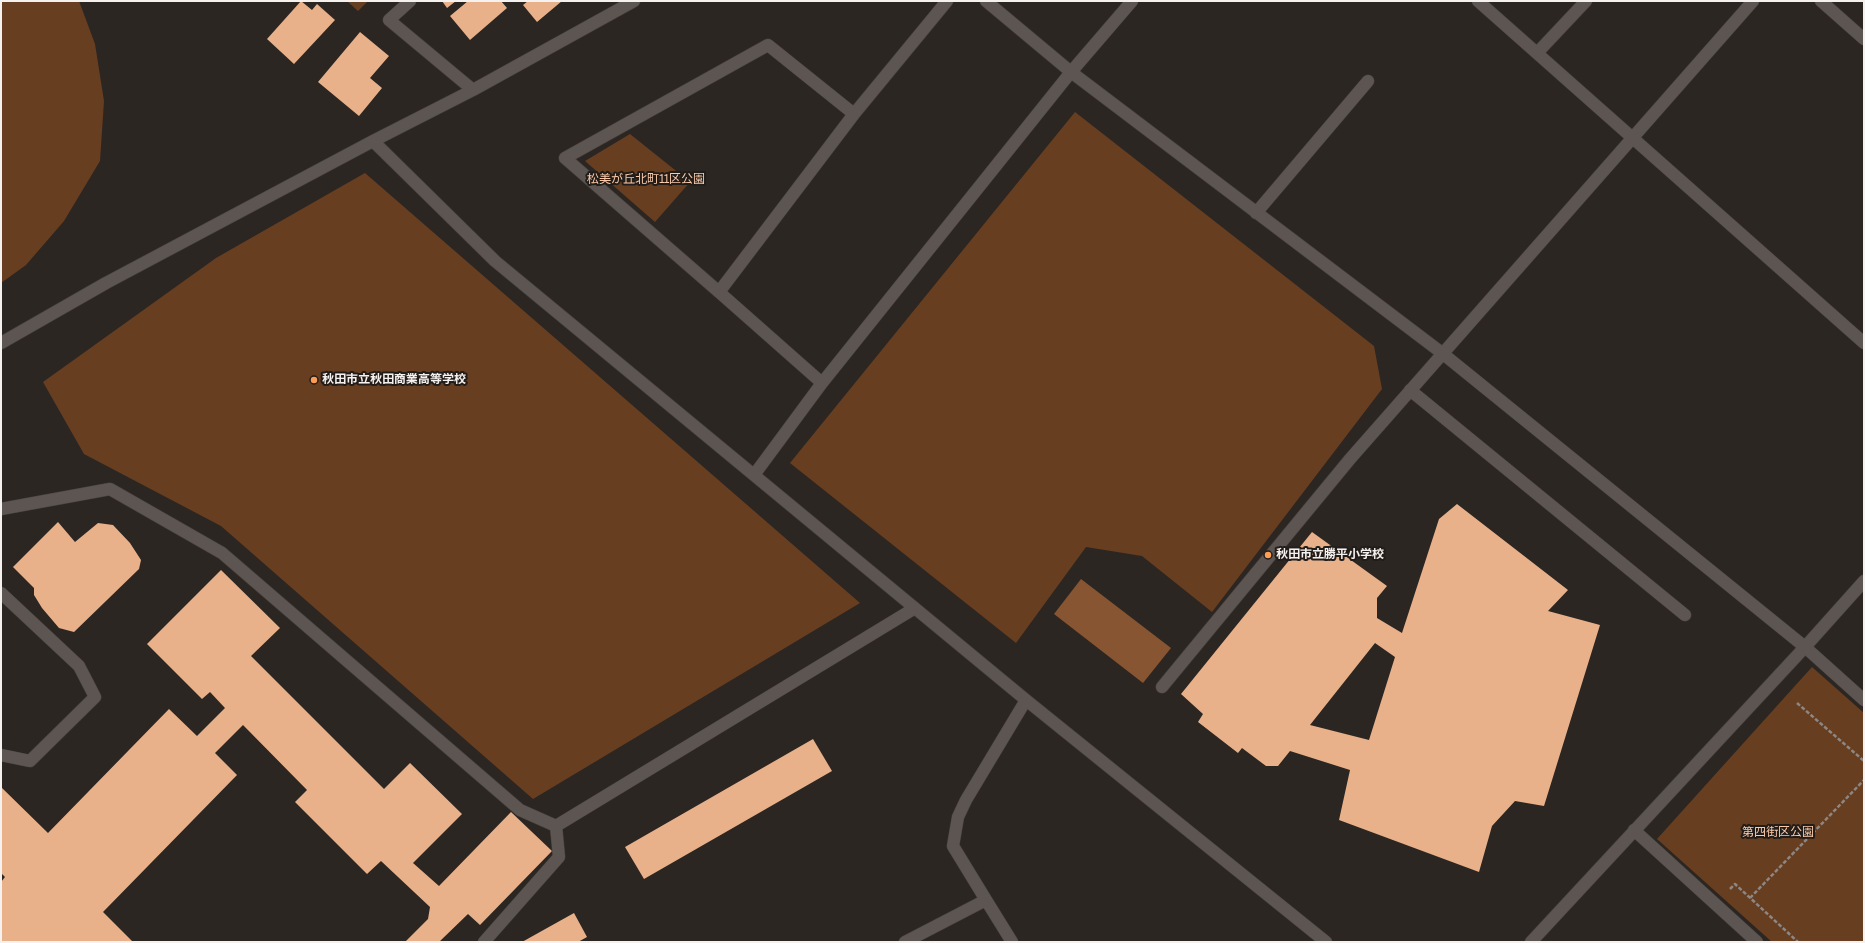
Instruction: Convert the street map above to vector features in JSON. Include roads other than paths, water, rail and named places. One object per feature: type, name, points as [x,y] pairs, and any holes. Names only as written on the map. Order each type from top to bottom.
[{"type":"street","points":[[410,1],[389,20],[473,90]]},
{"type":"street","points":[[1,343],[106,283],[373,141],[473,90],[634,1]]},
{"type":"street","points":[[719,292],[854,114],[947,1]]},
{"type":"street","points":[[986,1],[1071,72],[1256,214],[1442,353],[1805,647],[1864,700]]},
{"type":"street","points":[[754,475],[822,383],[1071,72],[1132,1]]},
{"type":"street","points":[[1478,1],[1864,343]]},
{"type":"street","points":[[1537,53],[1586,1]]},
{"type":"street","points":[[1162,687],[1350,459],[1753,1]]},
{"type":"street","points":[[1821,1],[1864,39]]},
{"type":"street","points":[[822,383],[565,158],[768,45],[854,114]]},
{"type":"street","points":[[1256,214],[1368,81]]},
{"type":"street","points":[[373,141],[495,261],[1026,700],[1326,942]]},
{"type":"street","points":[[1410,390],[1685,615]]},
{"type":"street","points":[[1,509],[110,490],[222,553],[520,810],[556,826]]},
{"type":"street","points":[[1531,942],[1805,647],[1864,581]]},
{"type":"street","points":[[1,593],[79,666],[95,698],[30,761],[1,755]]},
{"type":"street","points":[[556,826],[915,608]]},
{"type":"street","points":[[1012,942],[953,846],[958,817],[966,800],[1026,700]]},
{"type":"street","points":[[484,942],[559,857],[556,826]]},
{"type":"street","points":[[1634,830],[1758,942]]},
{"type":"street","points":[[905,942],[986,900]]},
{"type":"place","name":"秋田市立秋田商業高等学校","points":[[314,380]]},
{"type":"place","name":"秋田市立勝平小学校","points":[[1268,555]]},
{"type":"park label","name":"松美が丘北町11区公園","points":[[646,180]]},
{"type":"park label","name":"第四街区公園","points":[[1778,833]]}]
